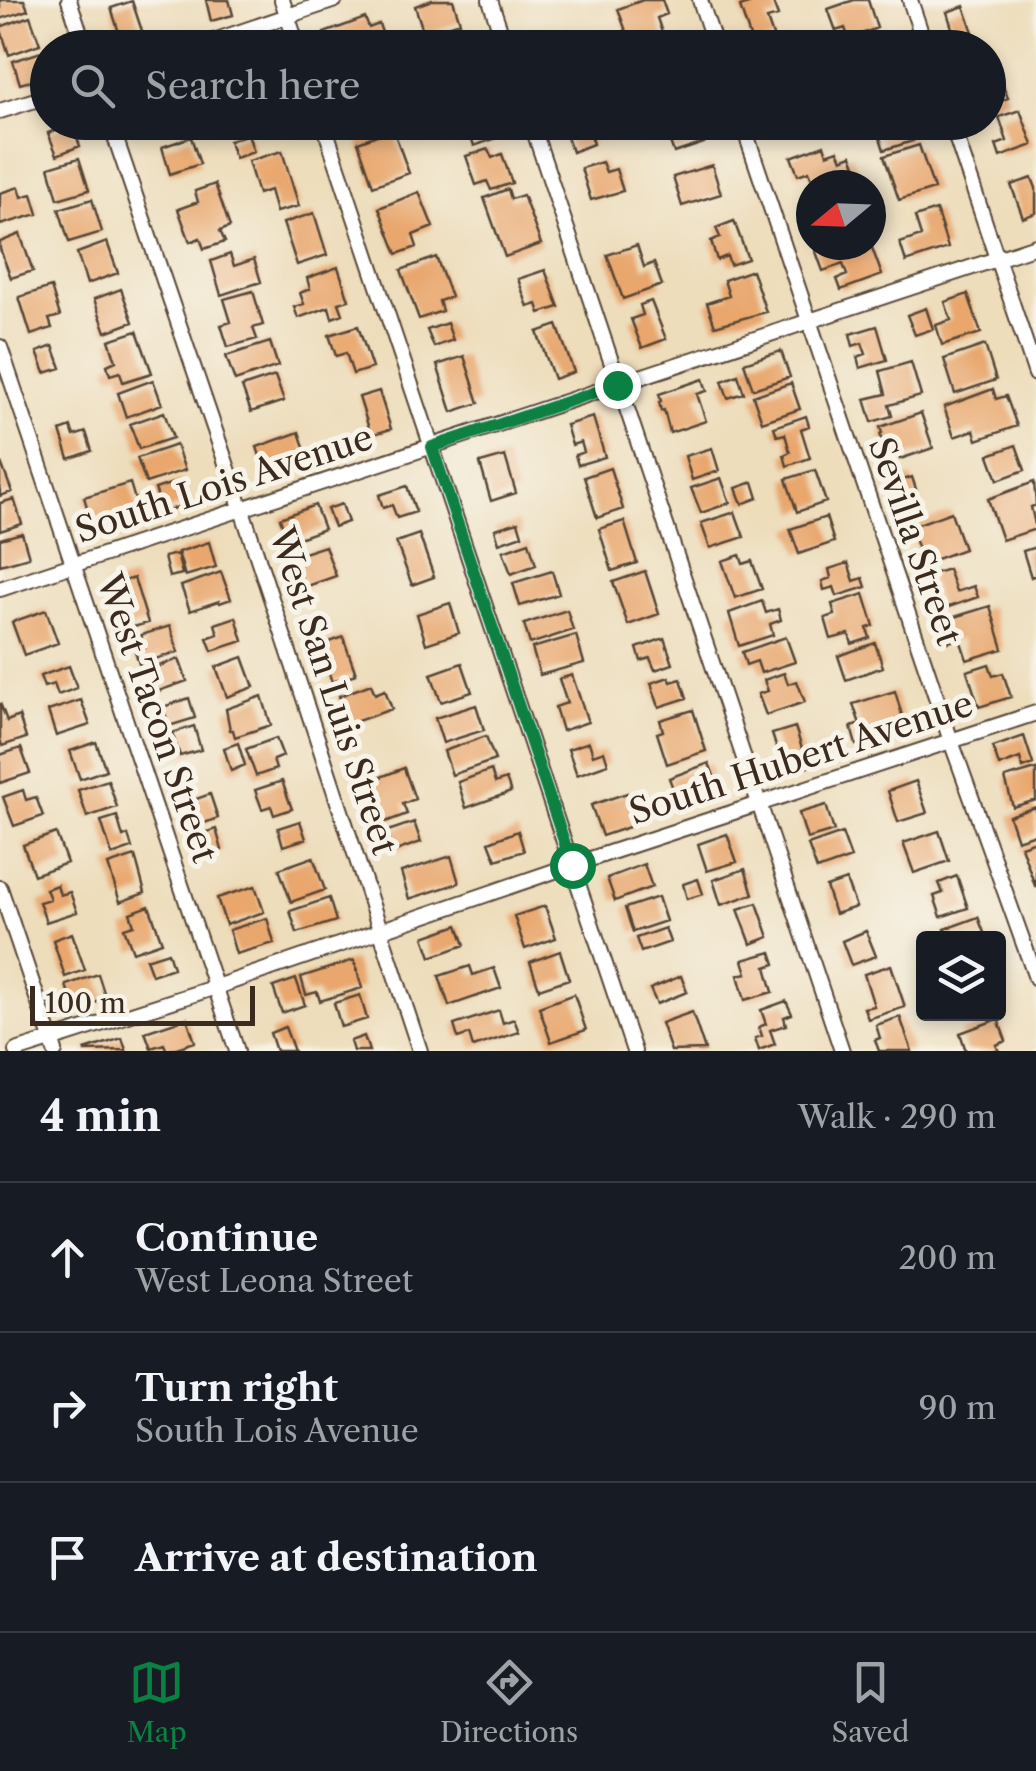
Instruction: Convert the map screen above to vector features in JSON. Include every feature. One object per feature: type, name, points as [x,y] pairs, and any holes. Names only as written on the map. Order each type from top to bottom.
[{"type":"street","points":[[69,0],[79,30]]},
{"type":"street","points":[[282,0],[292,30]]},
{"type":"street","points":[[246,30],[336,0]]},
{"type":"street","points":[[490,0],[500,30]]},
{"type":"street","points":[[700,0],[710,30]]},
{"type":"street","points":[[910,0],[920,30]]},
{"type":"street","points":[[0,112],[30,102]]},
{"type":"street","name":"West San Luis Street","points":[[116,140],[420,1051]]},
{"type":"street","points":[[329,140],[634,1051]]},
{"type":"street","points":[[537,140],[842,1051]]},
{"type":"street","name":"Sevilla Street","points":[[748,140],[1036,978]]},
{"type":"street","points":[[957,140],[1036,374]]},
{"type":"street","name":"South Lois Avenue","points":[[0,589],[1036,246]]},
{"type":"street","name":"West Tacon Street","points":[[0,348],[237,1051]]},
{"type":"street","name":"South Hubert Avenue","points":[[16,1051],[53,1045],[572,865],[1036,713]]},
{"type":"street","points":[[0,888],[53,1045]]},
{"type":"building","points":[[0,0],[24,0],[28,10],[0,19]]},
{"type":"building","points":[[206,0],[229,0],[233,15],[211,21]]},
{"type":"building","points":[[432,0],[453,0],[460,22],[423,30],[415,6]]},
{"type":"building","points":[[643,0],[662,0],[667,14],[657,18],[661,30],[626,30],[618,9]]},
{"type":"building","points":[[772,0],[778,16],[767,19],[771,30],[748,30],[740,7]]},
{"type":"building","points":[[854,0],[868,0],[877,28],[836,30],[828,9]]},
{"type":"building","points":[[132,1],[142,30],[118,30],[111,8]]},
{"type":"building","points":[[964,6],[972,30],[953,30],[947,12]]},
{"type":"building","points":[[30,16],[35,30],[30,30],[30,48],[9,55],[0,27]]},
{"type":"building","points":[[365,18],[369,28],[379,24],[381,30],[332,30]]},
{"type":"building","points":[[30,56],[30,81],[20,84],[13,61]]},
{"type":"building","points":[[1020,110],[1033,145],[1000,157],[996,145],[1007,141],[1006,115]]},
{"type":"building","points":[[51,140],[78,140],[80,146],[57,155]]},
{"type":"building","points":[[192,140],[200,164],[170,174],[162,147]]},
{"type":"building","points":[[250,140],[254,152],[235,158],[229,141]]},
{"type":"building","points":[[397,140],[409,173],[373,186],[358,142]]},
{"type":"building","points":[[568,140],[592,140],[593,144],[572,152]]},
{"type":"building","points":[[669,140],[703,140],[704,143],[674,153]]},
{"type":"building","points":[[881,140],[913,140],[913,141],[884,150]]},
{"type":"building","points":[[824,145],[827,154],[838,150],[842,159],[852,155],[858,170],[796,170],[791,157]]},
{"type":"building","points":[[919,145],[934,189],[899,200],[884,156]]},
{"type":"building","points":[[488,149],[492,158],[502,154],[512,183],[491,190],[487,181],[476,185],[466,156]]},
{"type":"building","points":[[282,151],[299,206],[276,212],[270,190],[258,194],[248,161]]},
{"type":"building","points":[[79,158],[89,190],[58,199],[49,167]]},
{"type":"building","points":[[602,162],[606,172],[616,169],[623,191],[591,200],[581,168]]},
{"type":"building","points":[[712,165],[721,194],[682,206],[673,177]]},
{"type":"building","points":[[1032,178],[1036,213],[1023,218],[1011,185]]},
{"type":"building","points":[[215,184],[230,227],[220,231],[225,242],[204,249],[200,238],[190,242],[178,209],[198,202],[195,191]]},
{"type":"building","points":[[19,187],[22,197],[32,194],[38,214],[0,225],[0,193]]},
{"type":"building","points":[[508,189],[511,199],[523,195],[541,244],[505,257],[484,198]]},
{"type":"building","points":[[419,192],[433,227],[413,235],[417,247],[397,254],[379,208]]},
{"type":"building","points":[[92,199],[102,232],[69,242],[59,209]]},
{"type":"building","points":[[936,210],[948,248],[906,262],[900,243],[921,236],[915,217]]},
{"type":"building","points":[[314,213],[327,255],[297,265],[283,223]]},
{"type":"building","points":[[734,221],[748,259],[730,265],[727,256],[717,260],[711,241],[720,237],[716,228]]},
{"type":"building","points":[[20,234],[33,271],[11,278],[0,242]]},
{"type":"building","points":[[107,242],[118,273],[87,284],[77,253]]},
{"type":"building","points":[[637,245],[644,267],[654,263],[662,285],[623,299],[607,255]]},
{"type":"building","points":[[230,254],[234,266],[254,259],[261,282],[221,295],[211,261]]},
{"type":"building","points":[[436,257],[451,297],[439,301],[442,311],[419,319],[401,270]]},
{"type":"building","points":[[819,260],[876,260],[882,275],[841,290],[837,279],[847,275],[843,264],[823,271]]},
{"type":"building","points":[[338,267],[349,300],[339,303],[343,314],[332,318],[329,307],[298,318],[294,307],[304,304],[300,293],[310,289],[307,278]]},
{"type":"building","points":[[545,270],[559,307],[540,313],[537,304],[528,307],[518,279]]},
{"type":"building","points":[[752,270],[766,312],[715,326],[707,303],[729,296],[724,280]]},
{"type":"building","points":[[51,287],[60,316],[49,319],[52,328],[31,335],[19,297]]},
{"type":"building","points":[[121,289],[133,322],[106,332],[94,299]]},
{"type":"building","points":[[253,291],[263,325],[253,328],[257,339],[228,347],[221,325],[231,322],[224,299]]},
{"type":"building","points":[[968,294],[981,333],[942,345],[936,325],[951,320],[945,302]]},
{"type":"building","points":[[651,301],[666,339],[642,348],[631,319],[643,315],[640,305]]},
{"type":"building","points":[[926,308],[933,329],[915,335],[907,315]]},
{"type":"building","points":[[447,323],[453,340],[434,347],[427,330]]},
{"type":"building","points":[[557,325],[574,372],[554,379],[537,332]]},
{"type":"building","points":[[358,326],[372,368],[353,374],[346,353],[336,356],[329,335]]},
{"type":"building","points":[[877,326],[887,360],[860,368],[857,357],[866,354],[862,343],[853,346],[850,334]]},
{"type":"building","points":[[137,331],[152,373],[123,382],[120,372],[110,375],[107,365],[116,361],[109,340]]},
{"type":"building","points":[[270,342],[278,366],[235,381],[226,356]]},
{"type":"building","points":[[985,345],[996,380],[955,394],[944,359]]},
{"type":"building","points":[[53,346],[61,368],[45,373],[37,352]]},
{"type":"building","points":[[781,351],[790,377],[753,389],[744,363]]},
{"type":"building","points":[[464,356],[479,403],[452,412],[437,365]]},
{"type":"building","points":[[911,362],[921,396],[889,405],[892,416],[872,422],[865,399],[886,394],[880,371]]},
{"type":"building","points":[[738,375],[744,393],[728,398],[722,381]]},
{"type":"building","points":[[275,376],[284,401],[251,412],[242,387]]},
{"type":"building","points":[[703,379],[707,391],[697,394],[706,421],[670,433],[659,394]]},
{"type":"building","points":[[153,380],[162,404],[126,417],[118,393]]},
{"type":"building","points":[[791,383],[800,409],[762,422],[753,396]]},
{"type":"building","points":[[993,389],[996,399],[1006,396],[1017,426],[977,440],[974,430],[954,437],[944,407]]},
{"type":"building","points":[[379,391],[391,429],[371,435],[359,397]]},
{"type":"building","points":[[164,412],[173,438],[139,449],[130,424]]},
{"type":"building","points":[[921,413],[933,448],[900,459],[898,449],[886,453],[880,427]]},
{"type":"building","points":[[806,416],[809,426],[801,429],[810,458],[787,466],[784,455],[790,452],[785,434],[777,436],[774,427]]},
{"type":"building","points":[[593,417],[605,457],[578,465],[575,455],[584,452],[581,442],[572,445],[566,425]]},
{"type":"building","points":[[71,427],[74,436],[86,432],[92,451],[69,459],[60,431]]},
{"type":"building","points":[[299,432],[307,456],[265,471],[257,447]]},
{"type":"building","points":[[176,445],[185,470],[146,483],[137,458]]},
{"type":"building","points":[[1016,445],[1025,470],[998,480],[989,455]]},
{"type":"building","points":[[712,448],[719,471],[692,480],[685,456]]},
{"type":"building","points":[[505,456],[516,493],[491,501],[480,463]]},
{"type":"building","points":[[0,460],[12,492],[0,496]]},
{"type":"building","points":[[610,468],[623,509],[597,518],[584,477]]},
{"type":"building","points":[[815,470],[826,502],[797,512],[786,479]]},
{"type":"building","points":[[912,477],[921,505],[904,511],[894,483]]},
{"type":"building","points":[[721,478],[730,503],[701,513],[691,488]]},
{"type":"building","points":[[182,480],[190,503],[163,512],[155,489]]},
{"type":"building","points":[[753,482],[758,498],[742,504],[736,488]]},
{"type":"building","points":[[1034,482],[1036,505],[1031,507],[1036,529],[1002,540],[988,499]]},
{"type":"building","points":[[130,483],[138,510],[92,524],[84,497]]},
{"type":"building","points":[[407,486],[416,512],[397,518],[392,505],[383,508],[379,495]]},
{"type":"building","points":[[14,499],[22,524],[0,531],[0,503]]},
{"type":"building","points":[[342,504],[348,522],[334,527],[327,509]]},
{"type":"building","points":[[315,505],[324,529],[288,542],[280,518]]},
{"type":"building","points":[[735,512],[744,537],[710,548],[701,523]]},
{"type":"building","points":[[951,512],[964,549],[923,564],[910,527]]},
{"type":"building","points":[[826,517],[834,542],[799,554],[790,529]]},
{"type":"building","points":[[624,521],[637,563],[612,571],[599,529]]},
{"type":"building","points":[[518,522],[522,535],[499,543],[495,529]]},
{"type":"building","points":[[22,533],[29,557],[0,565],[0,539]]},
{"type":"building","points":[[419,534],[434,577],[412,585],[396,542]]},
{"type":"building","points":[[209,542],[216,567],[185,576],[178,552]]},
{"type":"building","points":[[529,542],[536,565],[511,574],[503,551]]},
{"type":"building","points":[[325,546],[336,576],[305,587],[294,556]]},
{"type":"building","points":[[1036,547],[1036,575],[1031,577],[1023,551]]},
{"type":"building","points":[[177,554],[182,574],[169,577],[164,557]]},
{"type":"building","points":[[740,555],[743,564],[752,561],[762,589],[735,598],[722,561]]},
{"type":"building","points":[[848,563],[854,581],[863,578],[866,587],[837,596],[834,587],[824,590],[822,581],[831,578],[829,569]]},
{"type":"building","points":[[948,569],[956,592],[974,586],[978,597],[940,610],[929,575]]},
{"type":"building","points":[[552,571],[559,594],[520,606],[513,583]]},
{"type":"building","points":[[645,571],[659,614],[628,625],[613,582]]},
{"type":"building","points":[[221,572],[231,599],[190,611],[181,586]]},
{"type":"building","points":[[134,578],[148,623],[130,628],[116,583]]},
{"type":"building","points":[[864,594],[874,626],[867,628],[870,638],[852,644],[849,634],[831,639],[825,618],[835,615],[832,604]]},
{"type":"building","points":[[762,601],[766,613],[778,609],[781,620],[770,624],[773,635],[739,646],[729,613]]},
{"type":"building","points":[[450,603],[459,633],[426,644],[417,614]]},
{"type":"building","points":[[990,606],[1003,649],[967,660],[960,639],[948,642],[941,621]]},
{"type":"building","points":[[46,610],[58,643],[24,655],[12,622]]},
{"type":"building","points":[[567,610],[573,630],[530,644],[524,624]]},
{"type":"building","points":[[236,617],[243,641],[212,651],[207,638],[218,634],[215,624]]},
{"type":"building","points":[[170,626],[178,652],[139,664],[135,651],[145,648],[141,635]]},
{"type":"building","points":[[576,635],[584,663],[540,675],[532,648]]},
{"type":"building","points":[[343,637],[356,674],[332,682],[319,646]]},
{"type":"building","points":[[786,637],[795,662],[761,673],[757,661],[746,665],[742,652]]},
{"type":"building","points":[[664,638],[673,664],[655,670],[650,658],[641,661],[637,648]]},
{"type":"building","points":[[875,643],[883,667],[846,680],[838,656]]},
{"type":"building","points":[[243,657],[254,687],[227,697],[216,667]]},
{"type":"building","points":[[179,659],[187,681],[153,693],[149,682],[160,678],[156,667]]},
{"type":"building","points":[[462,663],[472,692],[441,702],[431,674]]},
{"type":"building","points":[[989,664],[993,676],[1003,673],[1011,697],[979,707],[967,671]]},
{"type":"building","points":[[69,666],[77,688],[58,695],[54,684],[44,687],[40,676]]},
{"type":"building","points":[[784,673],[788,684],[797,681],[805,702],[766,715],[758,694],[768,691],[764,680]]},
{"type":"building","points":[[572,675],[588,722],[562,731],[555,707],[567,703],[559,679]]},
{"type":"building","points":[[669,677],[671,682],[681,679],[687,698],[659,707],[651,683]]},
{"type":"building","points":[[371,684],[375,694],[385,690],[392,709],[349,724],[339,696]]},
{"type":"building","points":[[895,691],[903,719],[882,730],[884,736],[856,745],[851,727],[860,724],[853,704]]},
{"type":"building","points":[[262,696],[271,725],[235,737],[226,709]]},
{"type":"building","points":[[189,698],[195,718],[169,726],[163,707]]},
{"type":"building","points":[[81,700],[90,725],[56,736],[48,711]]},
{"type":"building","points":[[0,703],[7,721],[19,716],[26,738],[2,746]]},
{"type":"building","points":[[476,705],[484,730],[443,743],[435,718]]},
{"type":"building","points":[[693,710],[706,751],[667,764],[657,733],[663,731],[660,720]]},
{"type":"building","points":[[194,726],[201,750],[180,756],[172,733]]},
{"type":"building","points":[[795,727],[808,767],[785,774],[772,734]]},
{"type":"building","points":[[486,736],[495,760],[452,775],[444,751]]},
{"type":"building","points":[[1024,736],[1033,764],[1023,768],[1020,758],[999,766],[993,747]]},
{"type":"building","points":[[276,738],[283,756],[273,760],[276,769],[256,776],[246,749]]},
{"type":"building","points":[[96,742],[106,770],[80,779],[70,751]]},
{"type":"building","points":[[589,742],[593,755],[604,751],[608,764],[577,775],[568,749]]},
{"type":"building","points":[[238,743],[245,765],[231,771],[224,748]]},
{"type":"building","points":[[21,748],[30,773],[0,783],[0,755]]},
{"type":"building","points":[[709,763],[714,776],[704,780],[708,793],[668,807],[664,794],[674,791],[669,778]]},
{"type":"building","points":[[404,768],[415,799],[403,804],[407,814],[383,823],[368,782]]},
{"type":"building","points":[[1036,769],[1036,800],[1013,807],[1005,778]]},
{"type":"building","points":[[491,770],[495,783],[506,779],[511,792],[466,808],[458,782]]},
{"type":"building","points":[[108,780],[117,807],[87,817],[78,790]]},
{"type":"building","points":[[282,781],[292,809],[274,815],[271,806],[262,809],[255,790]]},
{"type":"building","points":[[916,781],[927,813],[898,822],[888,791]]},
{"type":"building","points":[[23,790],[26,800],[36,797],[43,816],[14,826],[3,797]]},
{"type":"building","points":[[627,793],[638,824],[602,836],[591,805]]},
{"type":"building","points":[[210,794],[218,818],[194,827],[185,803]]},
{"type":"building","points":[[826,805],[834,831],[807,839],[799,813]]},
{"type":"building","points":[[1036,807],[1036,834],[1017,840],[1009,816]]},
{"type":"building","points":[[117,816],[123,837],[128,835],[132,848],[112,855],[101,821]]},
{"type":"building","points":[[300,821],[306,839],[283,846],[278,828]]},
{"type":"building","points":[[414,822],[421,842],[393,852],[385,832]]},
{"type":"building","points":[[216,829],[222,850],[203,857],[197,835]]},
{"type":"building","points":[[518,831],[524,851],[496,860],[489,842]]},
{"type":"building","points":[[939,831],[949,861],[914,873],[903,843]]},
{"type":"building","points":[[56,833],[67,863],[34,875],[23,845]]},
{"type":"building","points":[[842,833],[851,858],[817,870],[808,845]]},
{"type":"building","points":[[727,834],[737,862],[707,871],[698,844]]},
{"type":"building","points":[[1036,841],[1036,886],[1035,886],[1021,846]]},
{"type":"building","points":[[135,856],[145,893],[120,902],[108,865]]},
{"type":"building","points":[[451,856],[459,883],[409,899],[401,872]]},
{"type":"building","points":[[313,857],[325,890],[291,902],[279,869]]},
{"type":"building","points":[[644,864],[652,887],[615,901],[607,878]]},
{"type":"building","points":[[745,869],[753,894],[721,905],[713,880]]},
{"type":"building","points":[[957,876],[968,908],[941,917],[934,896],[943,893],[939,883]]},
{"type":"building","points":[[698,879],[703,894],[687,899],[683,884]]},
{"type":"building","points":[[846,880],[856,907],[835,914],[826,887]]},
{"type":"building","points":[[57,885],[60,895],[70,892],[77,912],[46,922],[39,902],[50,899],[46,889]]},
{"type":"building","points":[[255,886],[264,912],[226,925],[217,898]]},
{"type":"building","points":[[658,897],[666,921],[633,932],[625,908]]},
{"type":"building","points":[[329,898],[336,921],[297,933],[290,911]]},
{"type":"building","points":[[757,903],[769,937],[751,944],[738,909]]},
{"type":"building","points":[[149,906],[162,942],[133,952],[124,928],[134,925],[130,913]]},
{"type":"building","points":[[545,906],[556,938],[525,949],[514,916]]},
{"type":"building","points":[[978,917],[983,931],[946,931]]},
{"type":"building","points":[[267,918],[274,943],[236,954],[229,930]]},
{"type":"building","points":[[458,925],[465,945],[431,957],[424,937]]},
{"type":"building","points":[[665,928],[670,942],[641,952],[636,938]]},
{"type":"building","points":[[866,931],[876,956],[851,965],[842,941]]},
{"type":"building","points":[[72,933],[85,970],[65,977],[53,940]]},
{"type":"building","points":[[560,951],[569,979],[539,989],[530,962]]},
{"type":"building","points":[[168,952],[173,968],[152,975],[146,959]]},
{"type":"building","points":[[771,952],[775,964],[766,967],[773,992],[745,1000],[738,975],[747,973],[743,960]]},
{"type":"building","points":[[354,960],[362,988],[320,1001],[317,992],[306,995],[301,977]]},
{"type":"building","points":[[891,965],[905,1007],[868,1019],[864,1008],[874,1006],[864,974]]},
{"type":"building","points":[[470,966],[473,975],[494,968],[501,988],[449,1006],[439,976]]},
{"type":"building","points":[[98,974],[106,999],[74,1010],[66,985]]},
{"type":"building","points":[[681,976],[687,992],[657,1004],[650,989]]},
{"type":"building","points":[[296,979],[305,1005],[282,1013],[273,987]]},
{"type":"building","points":[[574,994],[586,1030],[551,1042],[539,1007]]},
{"type":"building","points":[[360,995],[367,1019],[341,1027],[334,1003]]},
{"type":"building","points":[[786,1001],[792,1014],[784,1017],[786,1025],[770,1030],[775,1044],[759,1050],[755,1038],[762,1036],[759,1027],[766,1024],[761,1010]]},
{"type":"building","points":[[499,1010],[503,1023],[514,1019],[519,1032],[473,1047],[469,1034],[458,1038],[454,1025]]},
{"type":"building","points":[[692,1012],[705,1050],[671,1051],[661,1023]]},
{"type":"building","points":[[900,1017],[912,1051],[879,1051],[876,1025]]},
{"type":"building","points":[[187,1018],[195,1042],[167,1051],[164,1044],[151,1048],[145,1032]]},
{"type":"building","points":[[999,1021],[1006,1041],[996,1045],[999,1051],[966,1051],[960,1033]]},
{"type":"building","points":[[285,1027],[294,1051],[276,1051],[270,1033]]},
{"type":"building","points":[[364,1036],[369,1051],[353,1051],[350,1041]]},
{"type":"building","points":[[122,1038],[126,1050],[85,1051],[85,1050]]},
{"type":"route","points":[[572,865],[432,447],[617,385]]}]
